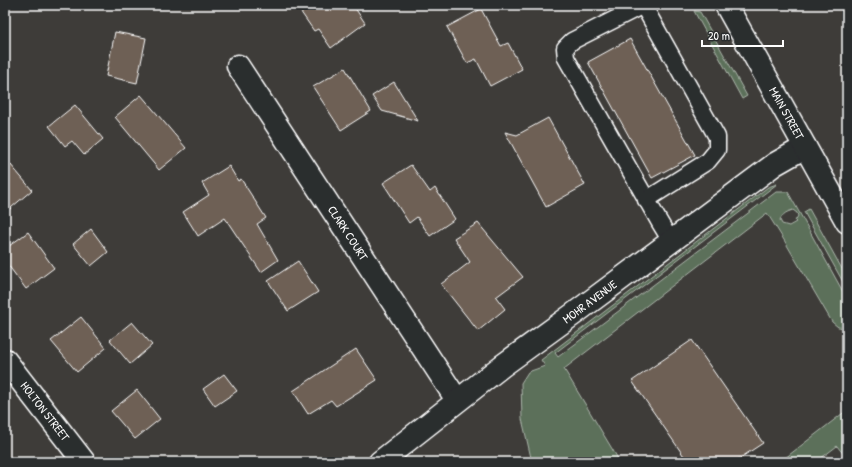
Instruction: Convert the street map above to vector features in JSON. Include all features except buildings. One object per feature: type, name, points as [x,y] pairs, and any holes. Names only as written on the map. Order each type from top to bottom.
[{"type":"street","name":"MAIN STREET","points":[[726,5],[847,222]]},
{"type":"street","name":"CLARK COURT","points":[[238,66],[457,400]]},
{"type":"street","name":"MOHR AVENUE","points":[[380,462],[457,400],[576,313],[774,164],[805,148]]},
{"type":"street","name":"HOLTON STREET","points":[[5,360],[84,462]]},
{"type":"lane","points":[[646,200],[708,161],[717,150],[717,137],[643,5],[572,42],[565,48],[566,58],[646,200],[671,241]]},
{"type":"green space","points":[[694,11],[700,12],[747,96],[742,99]]},
{"type":"green space","points":[[777,184],[555,353],[558,357],[776,192],[788,192],[847,299],[847,328],[838,327],[832,322],[767,213],[564,369],[620,462],[532,462],[522,419],[521,383],[528,372],[545,366],[541,360],[768,187]],"holes":[[[793,210],[798,216],[795,221],[796,222],[789,226],[782,224],[780,220],[785,213]]]},
{"type":"green space","points":[[809,209],[847,278],[847,289],[804,212]]},
{"type":"green space","points":[[847,410],[847,436],[844,438],[847,443],[847,455],[845,456],[837,446],[816,462],[780,462]]}]
